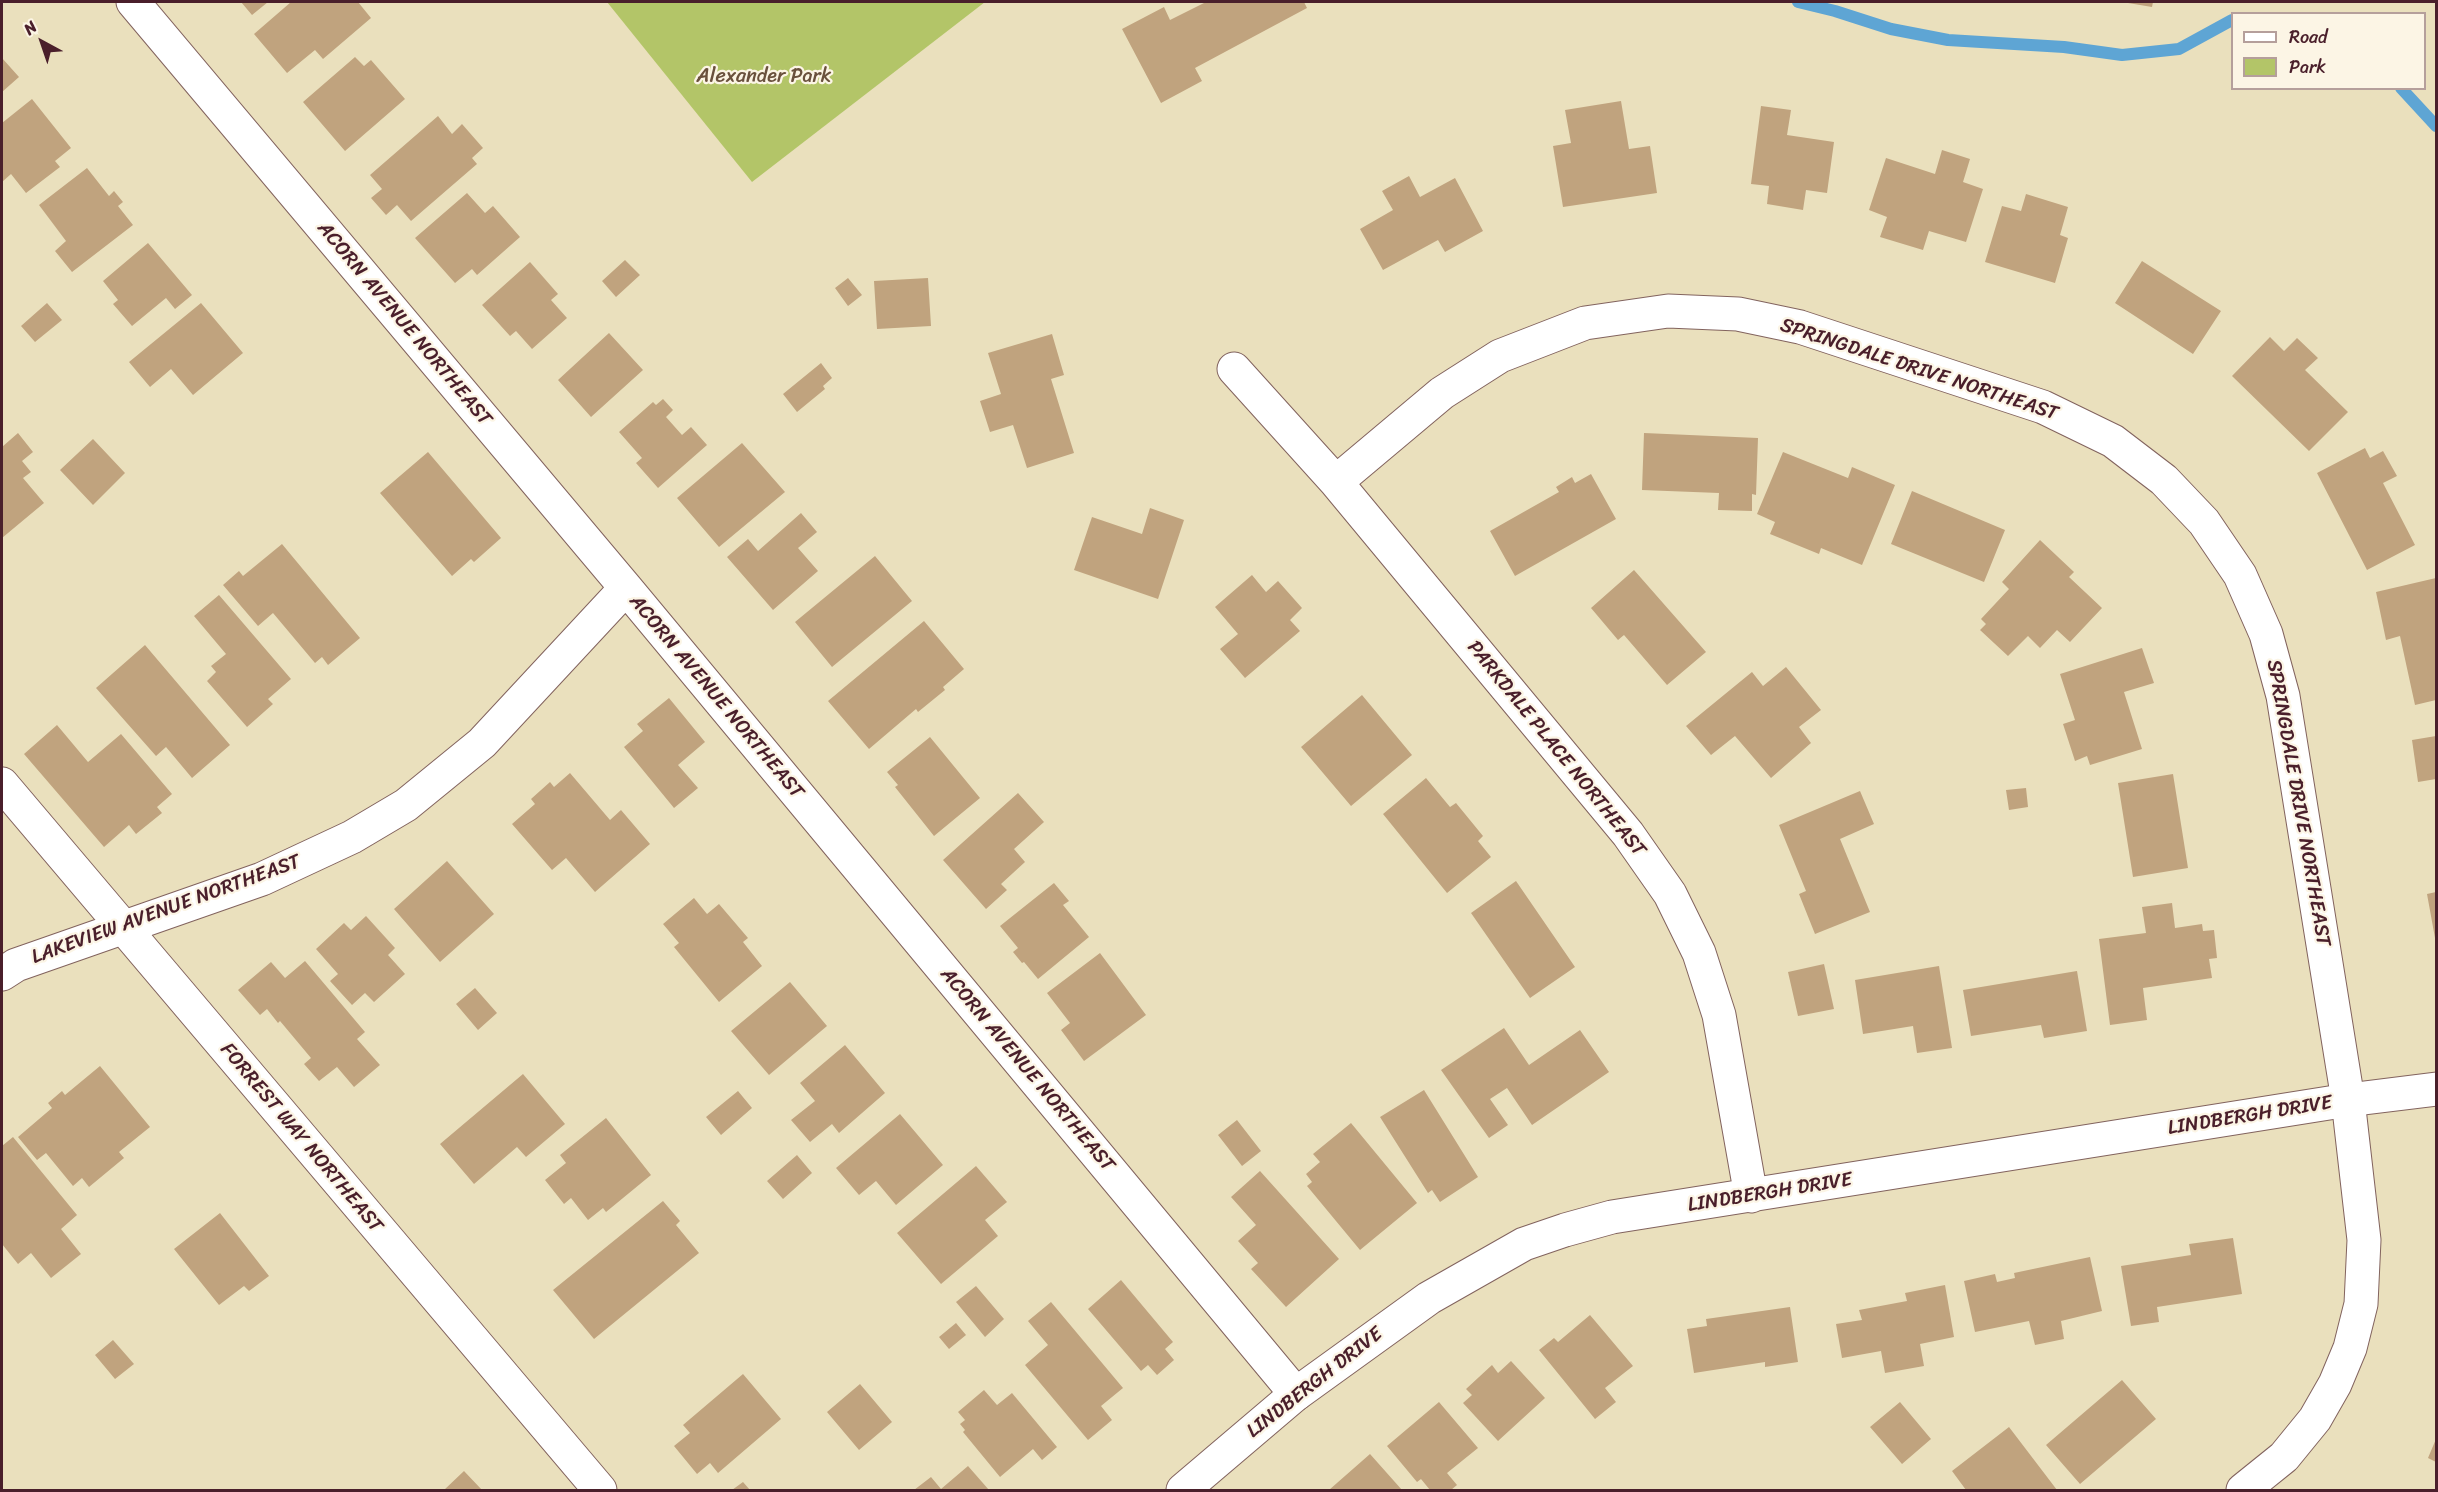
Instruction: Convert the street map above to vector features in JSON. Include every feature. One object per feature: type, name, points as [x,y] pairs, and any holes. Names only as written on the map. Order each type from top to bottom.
[{"type":"street","name":"ACORN AVENUE NORTHEAST","points":[[133,2],[626,588],[1296,1394]]},
{"type":"street","name":"SPRINGDALE DRIVE NORTHEAST","points":[[1336,482],[1442,393],[1500,356],[1585,323],[1668,311],[1738,314],[1800,327],[2043,407],[2112,441],[2164,480],[2204,522],[2240,575],[2266,634],[2283,696],[2348,1100],[2364,1240],[2361,1304],[2350,1348],[2335,1384],[2315,1419],[2284,1457],[2243,1491]]},
{"type":"street","name":"PARKDALE PLACE NORTHEAST","points":[[1234,369],[1336,482],[1628,834],[1670,894],[1699,953],[1719,1015],[1751,1196]]},
{"type":"street","name":"LAKEVIEW AVENUE NORTHEAST","points":[[2,974],[16,965],[262,879],[352,837],[406,805],[482,743],[626,588]]},
{"type":"street","name":"FORREST WAY NORTHEAST","points":[[2,784],[600,1491]]},
{"type":"street","name":"LINDBERGH DRIVE","points":[[1183,1491],[1296,1394],[1429,1298],[1524,1244],[1612,1217],[2348,1100],[2436,1089]]},
{"type":"green space","name":"Alexander Park","points":[[607,2],[985,2],[752,182]]},
{"type":"building","points":[[241,2],[268,2],[252,15]]},
{"type":"building","points":[[291,2],[358,2],[371,18],[323,59],[315,50],[287,73],[254,34]]},
{"type":"building","points":[[1206,2],[1304,2],[1307,8],[1195,68],[1202,81],[1161,103],[1122,29],[1164,7],[1170,20]]},
{"type":"building","points":[[2122,2],[2153,2],[2152,7]]},
{"type":"building","points":[[355,57],[364,66],[371,60],[405,99],[345,151],[303,102]]},
{"type":"building","points":[[2,58],[19,77],[2,92]]},
{"type":"building","points":[[32,99],[71,148],[55,161],[60,167],[26,193],[11,174],[2,182],[2,123]]},
{"type":"building","points":[[1621,101],[1629,149],[1650,146],[1657,193],[1563,207],[1553,146],[1571,143],[1565,110]]},
{"type":"building","points":[[1761,106],[1791,110],[1787,135],[1834,142],[1827,193],[1806,190],[1803,210],[1767,204],[1769,186],[1751,184]]},
{"type":"building","points":[[438,116],[452,134],[462,124],[483,148],[472,158],[477,164],[411,221],[397,205],[386,215],[371,198],[382,189],[370,175]]},
{"type":"building","points":[[1942,150],[1970,159],[1963,182],[1983,189],[1966,242],[1929,231],[1923,250],[1880,237],[1887,217],[1869,210],[1886,158],[1935,174]]},
{"type":"building","points":[[87,168],[109,196],[114,191],[123,202],[118,206],[133,225],[72,272],[55,251],[66,241],[39,205]]},
{"type":"building","points":[[1409,176],[1420,197],[1455,178],[1483,231],[1445,252],[1438,240],[1383,270],[1360,229],[1393,210],[1382,191]]},
{"type":"building","points":[[467,193],[485,213],[493,206],[520,237],[477,275],[472,269],[455,283],[415,238]]},
{"type":"building","points":[[2026,194],[2068,207],[2060,235],[2068,238],[2055,283],[1985,262],[2002,206],[2021,211]]},
{"type":"building","points":[[148,243],[192,295],[175,309],[166,298],[132,326],[113,304],[118,300],[103,281]]},
{"type":"building","points":[[625,260],[640,275],[616,297],[602,281]]},
{"type":"building","points":[[2142,261],[2221,311],[2193,354],[2115,303]]},
{"type":"building","points":[[530,262],[558,294],[551,300],[567,318],[532,349],[516,331],[510,336],[482,305]]},
{"type":"building","points":[[848,278],[862,295],[848,306],[835,288]]},
{"type":"building","points":[[928,278],[931,326],[877,329],[874,281]]},
{"type":"building","points":[[47,303],[62,320],[35,342],[21,326]]},
{"type":"building","points":[[201,303],[243,353],[193,395],[171,369],[150,387],[129,362]]},
{"type":"building","points":[[609,333],[643,370],[591,417],[558,380]]},
{"type":"building","points":[[1052,334],[1064,375],[1051,379],[1074,453],[1027,468],[1013,425],[990,432],[980,401],[1001,394],[988,353]]},
{"type":"building","points":[[2270,337],[2284,351],[2297,338],[2318,358],[2305,370],[2348,412],[2309,451],[2232,376]]},
{"type":"building","points":[[821,363],[832,378],[823,386],[825,389],[797,412],[783,394]]},
{"type":"building","points":[[663,399],[673,410],[666,417],[682,435],[691,427],[707,445],[658,488],[636,463],[642,458],[619,432],[653,402],[656,405]]},
{"type":"building","points":[[18,433],[33,452],[22,461],[31,472],[23,478],[44,503],[2,538],[2,447]]},
{"type":"building","points":[[1644,433],[1758,438],[1756,495],[1752,494],[1752,511],[1718,510],[1719,493],[1642,490]]},
{"type":"building","points":[[93,439],[125,473],[93,505],[60,470]]},
{"type":"building","points":[[742,443],[785,492],[719,547],[677,498]]},
{"type":"building","points":[[2365,448],[2370,458],[2383,451],[2397,476],[2383,483],[2415,545],[2367,570],[2317,473]]},
{"type":"building","points":[[428,452],[501,538],[474,562],[471,559],[452,576],[380,493]]},
{"type":"building","points":[[1783,452],[1848,478],[1852,467],[1895,485],[1862,565],[1821,548],[1819,554],[1770,534],[1775,522],[1757,514]]},
{"type":"building","points":[[1591,474],[1616,519],[1515,576],[1490,531],[1559,492],[1556,487],[1572,477],[1575,483]]},
{"type":"building","points":[[1912,491],[2005,530],[1984,582],[1891,544]]},
{"type":"building","points":[[1150,508],[1184,520],[1158,599],[1074,570],[1092,517],[1142,534]]},
{"type":"building","points":[[801,513],[817,532],[798,548],[818,571],[773,610],[727,557],[748,539],[758,551]]},
{"type":"building","points":[[2040,540],[2074,572],[2069,577],[2102,608],[2070,642],[2057,630],[2040,648],[2028,636],[2008,656],[1980,630],[1986,624],[1981,619],[2009,589],[2002,582]]},
{"type":"building","points":[[282,544],[360,638],[328,665],[322,657],[315,663],[273,613],[258,626],[223,585],[239,571],[243,576]]},
{"type":"building","points":[[875,556],[912,601],[832,667],[795,622]]},
{"type":"building","points":[[1634,570],[1706,652],[1667,685],[1624,635],[1618,640],[1591,608]]},
{"type":"building","points":[[1252,575],[1266,592],[1278,581],[1302,608],[1290,620],[1300,631],[1245,678],[1220,649],[1238,634],[1215,607]]},
{"type":"building","points":[[2436,578],[2436,700],[2415,705],[2400,636],[2386,640],[2376,592]]},
{"type":"building","points":[[219,595],[291,679],[268,699],[273,704],[247,727],[207,681],[216,672],[211,666],[226,654],[194,616]]},
{"type":"building","points":[[924,621],[964,669],[943,687],[945,690],[918,712],[916,709],[869,749],[828,701]]},
{"type":"building","points":[[145,645],[230,745],[192,778],[166,747],[156,756],[96,688]]},
{"type":"building","points":[[2142,648],[2154,683],[2124,692],[2142,749],[2090,765],[2087,756],[2075,761],[2063,724],[2075,720],[2060,674]]},
{"type":"building","points":[[1786,667],[1821,710],[1799,727],[1811,743],[1771,778],[1735,736],[1711,755],[1686,726],[1752,672],[1763,686]]},
{"type":"building","points":[[1362,695],[1412,755],[1351,806],[1301,747]]},
{"type":"building","points":[[669,698],[705,742],[678,765],[698,788],[674,808],[624,747],[643,731],[637,724]]},
{"type":"building","points":[[57,725],[88,762],[121,734],[172,794],[157,807],[162,813],[136,834],[129,825],[104,847],[24,754]]},
{"type":"building","points":[[2436,736],[2436,779],[2418,782],[2412,740]]},
{"type":"building","points":[[930,737],[980,798],[934,836],[895,787],[898,785],[887,772]]},
{"type":"building","points":[[570,773],[610,820],[621,810],[650,844],[595,892],[566,858],[552,870],[512,824],[535,804],[531,799],[550,782],[554,787]]},
{"type":"building","points":[[2173,774],[2188,868],[2133,877],[2118,783]]},
{"type":"building","points":[[1426,778],[1450,807],[1456,803],[1483,836],[1478,841],[1491,857],[1447,893],[1383,814]]},
{"type":"building","points":[[2026,788],[2028,807],[2009,810],[2006,790]]},
{"type":"building","points":[[1860,791],[1874,824],[1840,839],[1870,912],[1815,934],[1799,894],[1806,891],[1779,825]]},
{"type":"building","points":[[1018,793],[1044,822],[1014,849],[1025,862],[1001,884],[1007,890],[986,909],[943,860]]},
{"type":"building","points":[[447,861],[494,914],[440,962],[394,909]]},
{"type":"building","points":[[1516,881],[1575,967],[1530,998],[1471,913]]},
{"type":"building","points":[[1054,883],[1069,901],[1063,905],[1089,937],[1038,979],[1013,952],[1018,948],[1000,926]]},
{"type":"building","points":[[2436,892],[2436,938],[2435,938],[2427,894]]},
{"type":"building","points":[[694,898],[707,914],[719,904],[748,938],[743,942],[762,966],[719,1002],[674,947],[679,943],[663,924]]},
{"type":"building","points":[[2172,903],[2175,928],[2202,924],[2203,931],[2214,930],[2217,958],[2209,959],[2212,978],[2143,988],[2147,1020],[2110,1025],[2099,939],[2146,933],[2142,907]]},
{"type":"building","points":[[366,916],[395,948],[388,955],[405,974],[374,1002],[365,993],[352,1005],[330,981],[338,974],[316,949],[344,923],[351,930]]},
{"type":"building","points":[[1100,953],[1146,1015],[1084,1061],[1061,1030],[1070,1023],[1047,993]]},
{"type":"building","points":[[305,961],[365,1032],[357,1039],[380,1065],[354,1087],[337,1067],[319,1081],[304,1064],[311,1058],[280,1021],[278,1023],[267,1009],[260,1015],[238,990],[271,962],[285,978]]},
{"type":"building","points":[[1824,964],[1834,1009],[1798,1016],[1788,972]]},
{"type":"building","points":[[1939,966],[1952,1048],[1917,1053],[1913,1026],[1863,1034],[1855,980]]},
{"type":"building","points":[[2077,971],[2087,1031],[2044,1038],[2041,1025],[1971,1036],[1963,990]]},
{"type":"building","points":[[790,982],[827,1026],[769,1075],[731,1031]]},
{"type":"building","points":[[475,988],[497,1013],[478,1030],[456,1004]]},
{"type":"building","points":[[1504,1028],[1529,1065],[1580,1030],[1609,1072],[1532,1125],[1507,1088],[1490,1099],[1508,1125],[1489,1138],[1441,1070]]},
{"type":"building","points":[[845,1045],[885,1093],[839,1133],[832,1124],[810,1142],[791,1120],[815,1101],[800,1083]]},
{"type":"building","points":[[100,1066],[150,1127],[119,1152],[124,1158],[89,1187],[82,1178],[73,1186],[46,1153],[37,1160],[18,1137],[52,1108],[48,1103],[62,1091],[65,1095]]},
{"type":"building","points":[[523,1074],[565,1124],[526,1157],[517,1147],[474,1184],[440,1144]]},
{"type":"building","points":[[1424,1090],[1478,1177],[1440,1202],[1432,1190],[1428,1193],[1380,1117]]},
{"type":"building","points":[[738,1091],[752,1108],[721,1135],[706,1117]]},
{"type":"building","points":[[900,1114],[943,1165],[896,1205],[876,1181],[859,1195],[836,1168]]},
{"type":"building","points":[[606,1118],[651,1175],[606,1212],[603,1208],[588,1220],[571,1198],[564,1204],[545,1180],[566,1163],[560,1155]]},
{"type":"building","points":[[1237,1120],[1261,1151],[1242,1166],[1218,1135]]},
{"type":"building","points":[[1351,1123],[1417,1203],[1360,1250],[1307,1186],[1312,1182],[1306,1174],[1320,1162],[1313,1154]]},
{"type":"building","points":[[13,1137],[77,1215],[61,1229],[81,1254],[51,1278],[31,1253],[18,1264],[2,1244],[2,1146]]},
{"type":"building","points":[[797,1155],[812,1173],[783,1199],[767,1181]]},
{"type":"building","points":[[976,1166],[1007,1202],[985,1220],[998,1236],[941,1284],[897,1233]]},
{"type":"building","points":[[1260,1171],[1339,1259],[1286,1307],[1251,1269],[1258,1263],[1238,1241],[1256,1225],[1231,1197]]},
{"type":"building","points":[[663,1201],[680,1221],[676,1225],[699,1253],[594,1339],[553,1290]]},
{"type":"building","points":[[220,1213],[269,1276],[249,1291],[244,1286],[219,1305],[174,1249]]},
{"type":"building","points":[[2233,1238],[2242,1294],[2157,1307],[2159,1322],[2131,1326],[2121,1266],[2191,1255],[2189,1244]]},
{"type":"building","points":[[2090,1257],[2102,1311],[2061,1321],[2064,1339],[2035,1345],[2029,1321],[1975,1332],[1964,1281],[1995,1274],[1997,1282],[2015,1278],[2014,1273]]},
{"type":"building","points":[[1121,1280],[1173,1342],[1165,1349],[1174,1360],[1157,1375],[1148,1365],[1141,1371],[1088,1309]]},
{"type":"building","points":[[1945,1285],[1954,1337],[1920,1344],[1924,1366],[1885,1373],[1881,1351],[1842,1358],[1836,1324],[1862,1320],[1859,1310],[1907,1301],[1905,1293]]},
{"type":"building","points":[[976,1286],[1004,1319],[985,1337],[956,1302]]},
{"type":"building","points":[[1051,1302],[1123,1388],[1101,1406],[1112,1420],[1088,1440],[1025,1365],[1048,1345],[1028,1321]]},
{"type":"building","points":[[1790,1307],[1798,1362],[1765,1367],[1765,1362],[1694,1373],[1687,1329],[1707,1326],[1706,1319]]},
{"type":"building","points":[[1590,1315],[1633,1366],[1605,1388],[1616,1402],[1595,1419],[1539,1350],[1554,1338],[1558,1342]]},
{"type":"building","points":[[956,1323],[966,1335],[949,1349],[939,1337]]},
{"type":"building","points":[[113,1340],[134,1364],[115,1379],[95,1355]]},
{"type":"building","points":[[1511,1361],[1545,1398],[1498,1441],[1463,1403],[1472,1395],[1466,1389],[1492,1365],[1498,1373]]},
{"type":"building","points":[[743,1374],[781,1419],[718,1473],[710,1463],[697,1474],[674,1446],[690,1433],[683,1425]]},
{"type":"building","points":[[2122,1380],[2156,1419],[2080,1484],[2046,1445]]},
{"type":"building","points":[[860,1384],[892,1422],[859,1450],[827,1412]]},
{"type":"building","points":[[984,1390],[997,1405],[1012,1393],[1057,1447],[1042,1460],[1033,1449],[1000,1477],[963,1432],[965,1430],[960,1424],[965,1420],[958,1412]]},
{"type":"building","points":[[1439,1402],[1478,1448],[1447,1473],[1457,1485],[1451,1490],[1430,1490],[1421,1479],[1417,1482],[1387,1446]]},
{"type":"building","points":[[1900,1402],[1931,1439],[1902,1464],[1870,1427]]},
{"type":"building","points":[[2009,1427],[2057,1490],[1966,1490],[1952,1471]]},
{"type":"building","points":[[2436,1439],[2436,1462],[2428,1458]]},
{"type":"building","points":[[1370,1454],[1402,1490],[1329,1490]]},
{"type":"building","points":[[968,1466],[989,1490],[914,1490],[931,1477],[941,1489]]},
{"type":"building","points":[[464,1471],[482,1490],[444,1490]]},
{"type":"building","points":[[743,1482],[750,1490],[732,1490]]},
{"type":"waterway","points":[[1798,2],[1891,29],[1948,40],[2064,47],[2122,55],[2179,49],[2231,21]]},
{"type":"waterway","points":[[2403,90],[2436,126]]}]
